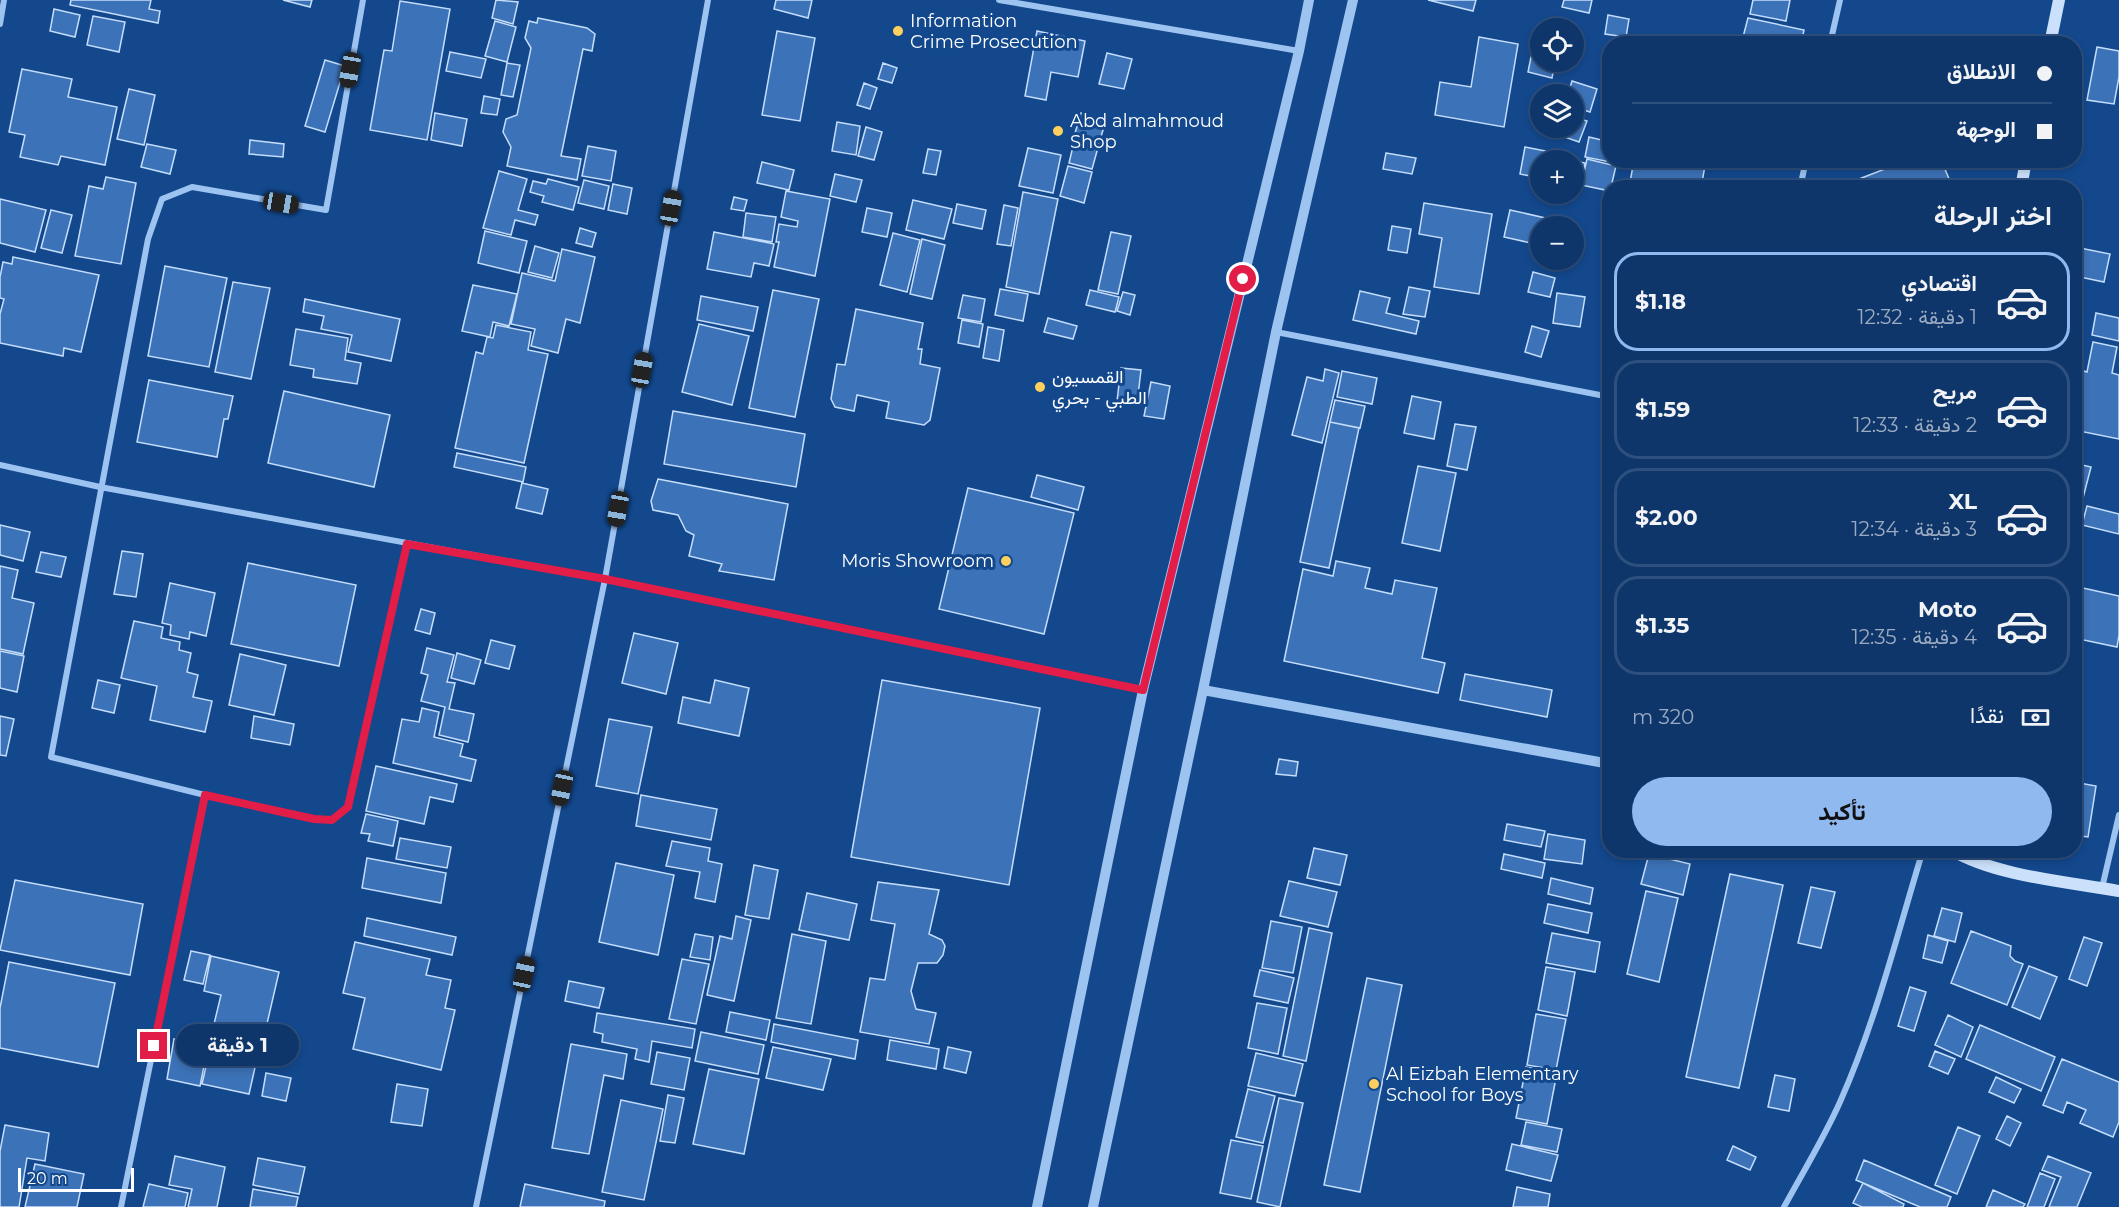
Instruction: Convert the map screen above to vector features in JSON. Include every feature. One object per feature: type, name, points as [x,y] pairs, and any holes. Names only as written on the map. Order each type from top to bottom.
[{"type":"main road","points":[[2052,36],[2059,0]]},
{"type":"main road","points":[[1965,858],[2009,872],[2119,891]]},
{"type":"street","points":[[0,24],[4,0]]},
{"type":"street","points":[[363,0],[326,210],[192,187],[162,199],[148,239],[51,757],[205,795],[314,819],[332,820],[348,807],[407,544]]},
{"type":"street","points":[[476,1207],[605,579],[708,0]]},
{"type":"street","points":[[999,0],[1299,51]]},
{"type":"street","points":[[1036,1207],[1143,690],[1299,51],[1309,0]]},
{"type":"street","points":[[1093,1207],[1203,690],[1276,332],[1353,0]]},
{"type":"street","points":[[1832,36],[1840,0]]},
{"type":"street","points":[[1276,332],[1602,395]]},
{"type":"street","points":[[0,465],[100,487],[605,579],[1143,690]]},
{"type":"street","points":[[1203,690],[1602,763]]},
{"type":"street","points":[[121,1207],[205,795]]},
{"type":"street","points":[[2102,888],[2119,814]]},
{"type":"street","points":[[1785,1207],[1839,1103],[1856,1063],[1921,858]]},
{"type":"building","points":[[71,0],[151,0],[149,9],[160,11],[158,23],[70,5]]},
{"type":"building","points":[[283,0],[312,0],[310,7]]},
{"type":"building","points":[[496,0],[518,2],[513,24],[492,18]]},
{"type":"building","points":[[776,0],[812,0],[808,18],[774,9]]},
{"type":"building","points":[[1428,0],[1476,0],[1473,11]]},
{"type":"building","points":[[1564,0],[1592,0],[1589,13],[1562,7]]},
{"type":"building","points":[[1753,0],[1790,0],[1786,21],[1750,14]]},
{"type":"building","points":[[400,1],[450,9],[427,140],[370,130],[384,50],[392,51]]},
{"type":"building","points":[[54,9],[80,15],[75,37],[50,31]]},
{"type":"building","points":[[1608,15],[1629,19],[1626,36],[1605,34]]},
{"type":"building","points":[[93,16],[125,22],[119,52],[87,45]]},
{"type":"building","points":[[538,18],[587,28],[595,34],[592,51],[583,49],[561,156],[581,159],[577,180],[507,166],[511,147],[503,132],[506,119],[517,115],[531,48],[525,38],[529,21],[537,23]]},
{"type":"building","points":[[1748,18],[1804,30],[1803,36],[1743,36]]},
{"type":"building","points":[[495,21],[516,27],[507,62],[485,56]]},
{"type":"building","points":[[777,31],[815,38],[800,121],[762,115]]},
{"type":"building","points":[[1037,31],[1085,41],[1078,77],[1051,72],[1046,100],[1025,96]]},
{"type":"building","points":[[1479,37],[1518,44],[1504,127],[1435,115],[1440,82],[1471,87]]},
{"type":"building","points":[[2097,47],[2119,51],[2119,77],[2114,104],[2087,100]]},
{"type":"building","points":[[450,52],[486,59],[481,78],[446,71]]},
{"type":"building","points":[[1107,53],[1132,59],[1124,89],[1099,84]]},
{"type":"building","points":[[325,60],[345,66],[325,132],[305,126]]},
{"type":"building","points":[[1530,62],[1530,72],[1553,72],[1552,78],[1528,72]]},
{"type":"building","points":[[507,63],[520,65],[513,97],[501,95]]},
{"type":"building","points":[[883,63],[897,68],[892,83],[878,79]]},
{"type":"building","points":[[22,69],[72,79],[68,97],[117,107],[105,165],[61,156],[58,165],[20,157],[25,135],[9,132]]},
{"type":"building","points":[[864,83],[877,88],[870,109],[857,105]]},
{"type":"building","points":[[1584,85],[1597,89],[1590,112],[1584,110]]},
{"type":"building","points":[[129,89],[155,95],[144,145],[117,139]]},
{"type":"building","points":[[484,96],[500,99],[497,115],[481,113]]},
{"type":"building","points":[[435,113],[467,119],[462,146],[431,140]]},
{"type":"building","points":[[1081,113],[1106,120],[1100,140],[1075,133]]},
{"type":"building","points":[[837,122],[860,126],[856,155],[832,151]]},
{"type":"building","points":[[866,127],[882,132],[874,160],[858,156]]},
{"type":"building","points":[[1589,137],[1602,140],[1602,160],[1585,157]]},
{"type":"building","points":[[1075,138],[1099,144],[1092,169],[1069,163]]},
{"type":"building","points":[[1568,138],[1581,138],[1579,142]]},
{"type":"building","points":[[250,140],[284,144],[283,157],[249,154]]},
{"type":"building","points":[[147,144],[176,150],[170,174],[141,167]]},
{"type":"building","points":[[588,146],[616,151],[611,181],[582,176]]},
{"type":"building","points":[[1525,147],[1540,150],[1530,150],[1530,176],[1520,174]]},
{"type":"building","points":[[1028,148],[1061,155],[1053,193],[1019,186]]},
{"type":"building","points":[[928,149],[941,151],[936,175],[923,173]]},
{"type":"building","points":[[1386,153],[1416,158],[1412,174],[1383,169]]},
{"type":"building","points":[[1587,159],[1602,163],[1602,168],[1616,168],[1613,180],[1602,180],[1602,189],[1584,186]]},
{"type":"building","points":[[762,162],[794,170],[789,190],[757,183]]},
{"type":"building","points":[[1068,166],[1092,172],[1084,203],[1060,196]]},
{"type":"building","points":[[1633,168],[1705,168],[1702,180],[1630,180]]},
{"type":"building","points":[[1887,168],[1944,168],[1950,180],[1856,180]]},
{"type":"building","points":[[499,171],[527,179],[518,210],[538,215],[535,225],[515,220],[511,235],[483,228]]},
{"type":"building","points":[[835,174],[862,180],[856,202],[830,196]]},
{"type":"building","points":[[106,177],[136,183],[121,264],[75,256],[89,186],[103,189]]},
{"type":"building","points":[[548,179],[579,187],[573,210],[542,202],[544,196],[530,192],[533,181],[546,184]]},
{"type":"building","points":[[584,180],[609,186],[604,209],[578,203]]},
{"type":"building","points":[[613,184],[632,188],[627,214],[608,210]]},
{"type":"building","points":[[786,191],[830,199],[815,276],[774,267],[779,242],[776,242],[779,224],[797,227],[798,221],[781,217]]},
{"type":"building","points":[[1023,192],[1058,199],[1039,294],[1006,287]]},
{"type":"building","points":[[734,197],[747,200],[744,211],[731,209]]},
{"type":"building","points":[[0,199],[46,210],[35,252],[0,243]]},
{"type":"building","points":[[913,200],[952,209],[944,239],[906,230]]},
{"type":"building","points":[[1424,203],[1492,214],[1479,294],[1434,287],[1442,238],[1419,234]]},
{"type":"building","points":[[957,204],[986,210],[982,229],[953,223]]},
{"type":"building","points":[[1004,205],[1018,208],[1011,246],[997,244]]},
{"type":"building","points":[[867,208],[892,213],[887,237],[862,232]]},
{"type":"building","points":[[51,210],[72,215],[62,253],[41,248]]},
{"type":"building","points":[[1510,210],[1537,216],[1530,216],[1530,243],[1504,237]]},
{"type":"building","points":[[746,213],[776,217],[772,242],[743,237]]},
{"type":"building","points":[[1392,226],[1411,229],[1407,253],[1388,250]]},
{"type":"building","points":[[580,228],[596,233],[592,247],[576,243]]},
{"type":"building","points":[[485,231],[527,241],[519,273],[478,263]]},
{"type":"building","points":[[714,232],[774,244],[769,266],[754,263],[751,277],[707,269]]},
{"type":"building","points":[[1111,232],[1131,236],[1118,294],[1098,290]]},
{"type":"building","points":[[893,233],[920,240],[907,292],[880,285]]},
{"type":"building","points":[[922,239],[945,245],[932,299],[910,294]]},
{"type":"building","points":[[535,246],[559,253],[552,278],[528,272]]},
{"type":"building","points":[[2082,248],[2110,254],[2104,282],[2082,277]]},
{"type":"building","points":[[562,249],[595,257],[580,323],[566,319],[558,353],[531,346],[535,329],[511,324],[522,273],[555,281]]},
{"type":"building","points":[[13,257],[99,275],[81,352],[64,348],[63,356],[0,343],[0,314],[4,299],[0,298],[0,277],[3,262],[12,264]]},
{"type":"building","points":[[165,266],[227,278],[209,367],[148,356]]},
{"type":"building","points":[[1533,272],[1555,278],[1550,297],[1528,292]]},
{"type":"building","points":[[233,282],[270,288],[251,379],[215,372]]},
{"type":"building","points":[[473,285],[517,294],[509,326],[493,322],[490,337],[462,331]]},
{"type":"building","points":[[1409,287],[1430,291],[1425,317],[1403,314]]},
{"type":"building","points":[[1000,289],[1028,294],[1023,321],[995,315]]},
{"type":"building","points":[[773,290],[819,299],[795,417],[749,408]]},
{"type":"building","points":[[1090,290],[1119,297],[1115,312],[1086,305]]},
{"type":"building","points":[[1360,291],[1390,298],[1386,313],[1419,321],[1416,334],[1353,320]]},
{"type":"building","points":[[1123,292],[1135,295],[1130,315],[1117,311]]},
{"type":"building","points":[[1557,293],[1585,297],[1580,327],[1553,323]]},
{"type":"building","points":[[963,295],[985,299],[981,322],[958,318]]},
{"type":"building","points":[[701,296],[758,307],[753,331],[697,320]]},
{"type":"building","points":[[305,299],[400,319],[391,361],[348,352],[352,335],[321,329],[324,316],[303,312]]},
{"type":"building","points":[[856,309],[923,323],[918,349],[922,349],[920,364],[940,368],[930,420],[924,425],[886,418],[889,402],[857,395],[854,411],[835,407],[831,399],[837,364],[845,365]]},
{"type":"building","points":[[2096,313],[2119,318],[2119,341],[2092,335]]},
{"type":"building","points":[[1048,318],[1077,326],[1073,339],[1044,332]]},
{"type":"building","points":[[962,320],[983,324],[979,347],[958,343]]},
{"type":"building","points":[[699,324],[749,336],[732,405],[682,392]]},
{"type":"building","points":[[496,325],[531,332],[528,350],[548,354],[524,463],[455,448],[476,352],[483,354],[487,337],[493,338]]},
{"type":"building","points":[[1532,326],[1549,331],[1541,357],[1525,352]]},
{"type":"building","points":[[988,327],[1004,330],[999,361],[983,358]]},
{"type":"building","points":[[296,329],[348,338],[345,360],[361,363],[357,384],[313,377],[314,369],[290,365]]},
{"type":"building","points":[[2093,342],[2117,347],[2112,373],[2119,375],[2119,439],[2082,432],[2082,371],[2087,372]]},
{"type":"building","points":[[1121,368],[1141,370],[1137,404],[1117,401]]},
{"type":"building","points":[[1325,369],[1339,373],[1322,443],[1292,435],[1307,377],[1323,381]]},
{"type":"building","points":[[1342,371],[1377,378],[1372,404],[1337,397]]},
{"type":"building","points":[[149,380],[233,396],[228,419],[224,419],[217,457],[137,442]]},
{"type":"building","points":[[1151,382],[1170,386],[1164,419],[1144,416]]},
{"type":"building","points":[[284,391],[390,415],[374,487],[268,463]]},
{"type":"building","points":[[1412,396],[1441,402],[1434,439],[1404,433]]},
{"type":"building","points":[[1335,400],[1365,406],[1360,428],[1330,422]]},
{"type":"building","points":[[673,411],[805,434],[796,487],[664,464]]},
{"type":"building","points":[[1330,422],[1359,428],[1329,568],[1300,562]]},
{"type":"building","points":[[1455,424],[1476,427],[1467,470],[1447,466]]},
{"type":"building","points":[[457,453],[526,467],[523,482],[454,467]]},
{"type":"building","points":[[2082,465],[2091,467],[2082,498]]},
{"type":"building","points":[[1418,466],[1456,473],[1440,551],[1402,543]]},
{"type":"building","points":[[1037,475],[1084,487],[1078,510],[1031,497]]},
{"type":"building","points":[[658,479],[788,504],[774,580],[719,571],[722,564],[689,556],[694,535],[686,531],[678,515],[653,510],[651,501]]},
{"type":"building","points":[[522,483],[548,489],[542,514],[516,508]]},
{"type":"building","name":"Moris Showroom","points":[[968,488],[1074,513],[1044,634],[939,609]]},
{"type":"building","points":[[2087,506],[2119,514],[2119,534],[2082,525]]},
{"type":"building","points":[[0,525],[30,532],[23,561],[0,555]]},
{"type":"building","points":[[122,551],[143,554],[136,597],[114,594]]},
{"type":"building","points":[[41,552],[66,557],[61,577],[36,572]]},
{"type":"building","points":[[1336,561],[1370,568],[1365,588],[1392,594],[1395,580],[1437,588],[1422,658],[1445,663],[1438,693],[1284,661],[1303,569],[1333,576]]},
{"type":"building","points":[[248,563],[356,585],[339,666],[231,644]]},
{"type":"building","points":[[0,566],[18,570],[12,598],[34,603],[23,654],[0,649]]},
{"type":"building","points":[[170,583],[215,593],[206,636],[190,632],[189,639],[170,635],[171,625],[162,623]]},
{"type":"building","points":[[2082,588],[2119,596],[2117,647],[2082,640]]},
{"type":"building","points":[[421,609],[435,613],[430,634],[415,630]]},
{"type":"building","points":[[134,621],[163,627],[161,638],[180,642],[179,650],[191,653],[187,672],[198,675],[193,697],[212,701],[205,732],[150,720],[157,686],[121,678]]},
{"type":"building","points":[[634,633],[678,643],[666,694],[622,683]]},
{"type":"building","points":[[491,640],[515,646],[509,669],[485,663]]},
{"type":"building","points":[[427,648],[454,655],[447,682],[455,683],[449,709],[474,714],[468,742],[439,735],[445,707],[421,701],[428,675],[421,673]]},
{"type":"building","points":[[0,651],[24,656],[17,692],[0,688]]},
{"type":"building","points":[[457,653],[481,660],[474,684],[451,678]]},
{"type":"building","points":[[240,654],[286,665],[274,715],[229,705]]},
{"type":"building","points":[[1465,674],[1552,690],[1547,717],[1460,700]]},
{"type":"building","points":[[98,680],[120,685],[114,713],[92,708]]},
{"type":"building","points":[[715,680],[749,688],[739,736],[678,723],[683,697],[710,703]]},
{"type":"building","points":[[882,680],[1040,708],[1009,885],[851,857]]},
{"type":"building","points":[[422,708],[439,712],[434,737],[463,744],[460,756],[476,760],[471,781],[393,763],[402,719],[419,722]]},
{"type":"building","points":[[0,716],[14,719],[6,756],[0,755]]},
{"type":"building","points":[[254,716],[294,724],[290,745],[251,738]]},
{"type":"building","points":[[609,719],[652,727],[638,794],[596,786]]},
{"type":"building","points":[[1279,759],[1298,762],[1296,776],[1276,774]]},
{"type":"building","points":[[376,766],[457,784],[453,802],[430,797],[424,824],[366,811]]},
{"type":"building","points":[[2082,783],[2096,786],[2088,837],[2082,836]]},
{"type":"building","points":[[641,795],[717,809],[711,840],[636,826]]},
{"type":"building","points":[[366,814],[398,821],[393,846],[368,841],[370,834],[361,833]]},
{"type":"building","points":[[1507,824],[1545,831],[1541,847],[1504,840]]},
{"type":"building","points":[[1548,834],[1585,840],[1582,864],[1544,859]]},
{"type":"building","points":[[400,838],[451,847],[447,868],[396,859]]},
{"type":"building","points":[[672,841],[710,848],[708,861],[722,864],[715,902],[695,898],[700,872],[666,866]]},
{"type":"building","points":[[1314,848],[1347,855],[1340,885],[1307,878]]},
{"type":"building","points":[[1504,854],[1545,863],[1542,878],[1501,869]]},
{"type":"building","points":[[367,858],[446,873],[441,903],[362,888]]},
{"type":"building","points":[[1648,858],[1665,858],[1690,864],[1683,895],[1641,884]]},
{"type":"building","points":[[616,863],[674,875],[658,955],[599,942]]},
{"type":"building","points":[[754,865],[778,870],[769,919],[745,915]]},
{"type":"building","points":[[1730,874],[1783,885],[1739,1088],[1686,1077]]},
{"type":"building","points":[[1551,878],[1593,888],[1590,904],[1548,894]]},
{"type":"building","points":[[15,880],[143,904],[130,975],[0,950]]},
{"type":"building","points":[[1289,881],[1337,892],[1328,927],[1280,916]]},
{"type":"building","points":[[878,882],[939,890],[929,934],[942,940],[945,946],[943,955],[937,963],[918,963],[911,991],[916,1009],[936,1013],[929,1044],[860,1032],[870,978],[885,980],[895,924],[871,920]]},
{"type":"building","points":[[1811,887],[1835,892],[1821,948],[1798,943]]},
{"type":"building","points":[[1646,891],[1678,898],[1659,982],[1627,974]]},
{"type":"building","points":[[807,893],[857,904],[849,940],[799,930]]},
{"type":"building","points":[[1548,904],[1592,913],[1588,933],[1544,923]]},
{"type":"building","points":[[1942,908],[1962,913],[1955,942],[1934,936]]},
{"type":"building","points":[[736,916],[751,920],[734,1001],[707,995],[720,936],[732,939]]},
{"type":"building","points":[[367,918],[456,937],[452,955],[364,936]]},
{"type":"building","points":[[1271,921],[1302,927],[1293,973],[1262,968]]},
{"type":"building","points":[[1309,928],[1332,933],[1306,1061],[1283,1056]]},
{"type":"building","points":[[1971,931],[2011,946],[2010,956],[2023,964],[2007,1005],[1951,983]]},
{"type":"building","points":[[1552,933],[1600,942],[1595,972],[1546,963]]},
{"type":"building","points":[[695,934],[713,937],[710,960],[690,957]]},
{"type":"building","points":[[792,934],[826,941],[811,1024],[776,1018]]},
{"type":"building","points":[[1928,935],[1948,941],[1942,963],[1923,958]]},
{"type":"building","points":[[2084,937],[2102,943],[2087,986],[2069,979]]},
{"type":"building","points":[[355,942],[430,959],[426,975],[451,980],[445,1008],[455,1010],[441,1070],[353,1049],[365,998],[343,993]]},
{"type":"building","points":[[191,951],[210,955],[203,984],[184,980]]},
{"type":"building","points":[[211,956],[279,972],[266,1028],[273,1029],[264,1062],[208,1049],[221,995],[204,991]]},
{"type":"building","points":[[682,959],[709,964],[696,1024],[669,1019]]},
{"type":"building","points":[[9,962],[115,983],[98,1067],[0,1048],[0,1008]]},
{"type":"building","points":[[2029,966],[2057,977],[2040,1019],[2012,1007]]},
{"type":"building","points":[[1546,967],[1575,972],[1567,1016],[1538,1010]]},
{"type":"building","points":[[1260,970],[1294,978],[1288,1003],[1254,996]]},
{"type":"building","points":[[1367,978],[1402,985],[1360,1192],[1324,1185]]},
{"type":"building","points":[[569,981],[604,988],[599,1008],[565,1001]]},
{"type":"building","points":[[1910,987],[1926,992],[1914,1031],[1898,1026]]},
{"type":"building","points":[[1257,1003],[1287,1008],[1278,1054],[1248,1048]]},
{"type":"building","points":[[730,1012],[770,1020],[766,1040],[726,1032]]},
{"type":"building","points":[[597,1013],[695,1029],[692,1048],[652,1041],[649,1062],[635,1059],[637,1049],[602,1042],[603,1034],[594,1032]]},
{"type":"building","points":[[1536,1014],[1566,1019],[1556,1070],[1527,1065]]},
{"type":"building","points":[[1948,1015],[1973,1027],[1961,1057],[1935,1045]]},
{"type":"building","points":[[774,1024],[858,1040],[855,1059],[771,1042]]},
{"type":"building","points":[[1980,1025],[2055,1057],[2041,1091],[1966,1059]]},
{"type":"building","points":[[701,1032],[764,1045],[758,1074],[695,1061]]},
{"type":"building","points":[[174,1039],[208,1046],[200,1086],[167,1079]]},
{"type":"building","points":[[890,1040],[939,1049],[936,1069],[887,1060]]},
{"type":"building","points":[[571,1044],[627,1054],[623,1079],[604,1075],[589,1154],[552,1148]]},
{"type":"building","points":[[773,1047],[831,1059],[823,1090],[766,1078]]},
{"type":"building","points":[[948,1047],[971,1052],[966,1073],[944,1068]]},
{"type":"building","points":[[1935,1051],[1955,1059],[1948,1074],[1929,1066]]},
{"type":"building","points":[[657,1052],[690,1058],[684,1090],[651,1084]]},
{"type":"building","points":[[209,1053],[256,1063],[249,1094],[202,1084]]},
{"type":"building","points":[[1256,1053],[1303,1064],[1295,1096],[1248,1086]]},
{"type":"building","points":[[2062,1059],[2119,1082],[2119,1122],[2113,1137],[2080,1123],[2086,1110],[2067,1102],[2063,1113],[2043,1105]]},
{"type":"building","points":[[1526,1067],[1557,1073],[1547,1124],[1516,1118]]},
{"type":"building","points":[[709,1069],[759,1079],[744,1154],[693,1144]]},
{"type":"building","points":[[266,1073],[291,1078],[286,1101],[262,1096]]},
{"type":"building","points":[[1775,1075],[1795,1079],[1789,1111],[1768,1107]]},
{"type":"building","points":[[1996,1077],[2021,1089],[2014,1103],[1989,1092]]},
{"type":"building","points":[[397,1084],[428,1089],[422,1126],[391,1122]]},
{"type":"building","points":[[1248,1089],[1275,1096],[1263,1143],[1236,1137]]},
{"type":"building","points":[[668,1095],[684,1098],[675,1143],[660,1141]]},
{"type":"building","points":[[1279,1098],[1303,1103],[1280,1207],[1257,1202]]},
{"type":"building","points":[[621,1100],[663,1109],[644,1200],[602,1192]]},
{"type":"building","points":[[2007,1116],[2021,1123],[2010,1146],[1996,1139]]},
{"type":"building","points":[[1526,1122],[1562,1129],[1557,1152],[1521,1145]]},
{"type":"building","points":[[5,1125],[49,1133],[45,1161],[27,1158],[19,1207],[0,1207],[0,1151]]},
{"type":"building","points":[[1958,1127],[1980,1136],[1957,1194],[1935,1185]]},
{"type":"building","points":[[1231,1140],[1263,1146],[1251,1199],[1220,1193]]},
{"type":"building","points":[[1512,1144],[1558,1155],[1551,1181],[1506,1170]]},
{"type":"building","points":[[1733,1146],[1756,1157],[1750,1170],[1727,1160]]},
{"type":"building","points":[[175,1156],[225,1167],[217,1207],[188,1207],[192,1189],[169,1185]]},
{"type":"building","points":[[2048,1156],[2091,1173],[2077,1207],[2049,1207],[2061,1177],[2042,1170]]},
{"type":"building","points":[[258,1158],[305,1167],[299,1194],[253,1185]]},
{"type":"building","points":[[1864,1160],[1951,1197],[1947,1207],[1920,1207],[1856,1180]]},
{"type":"building","points":[[35,1164],[84,1174],[77,1207],[25,1207]]},
{"type":"building","points":[[2040,1173],[2055,1179],[2044,1207],[2027,1207]]},
{"type":"building","points":[[1863,1183],[1904,1204],[1903,1207],[1862,1207],[1853,1203]]},
{"type":"building","points":[[149,1184],[188,1193],[185,1207],[143,1207]]},
{"type":"building","points":[[525,1184],[605,1201],[604,1207],[520,1207]]},
{"type":"building","points":[[1517,1187],[1550,1194],[1548,1207],[1513,1207]]},
{"type":"building","points":[[253,1189],[298,1197],[296,1207],[250,1207]]},
{"type":"building","points":[[1993,1190],[2025,1204],[2023,1207],[1986,1207]]},
{"type":"place","name":"Information Crime Prosecution","points":[[898,31]]},
{"type":"place","name":"Abd almahmoud Shop","points":[[1058,131]]},
{"type":"place","name":"القمسيون الطبي - بحري","points":[[1040,387]]},
{"type":"place","name":"Moris Showroom","points":[[1006,561]]},
{"type":"place","name":"Al Eizbah Elementary School for Boys","points":[[1374,1084]]},
{"type":"route","points":[[154,1046],[205,795],[314,819],[332,820],[348,807],[407,544],[605,579],[1143,690],[1243,279]]}]
